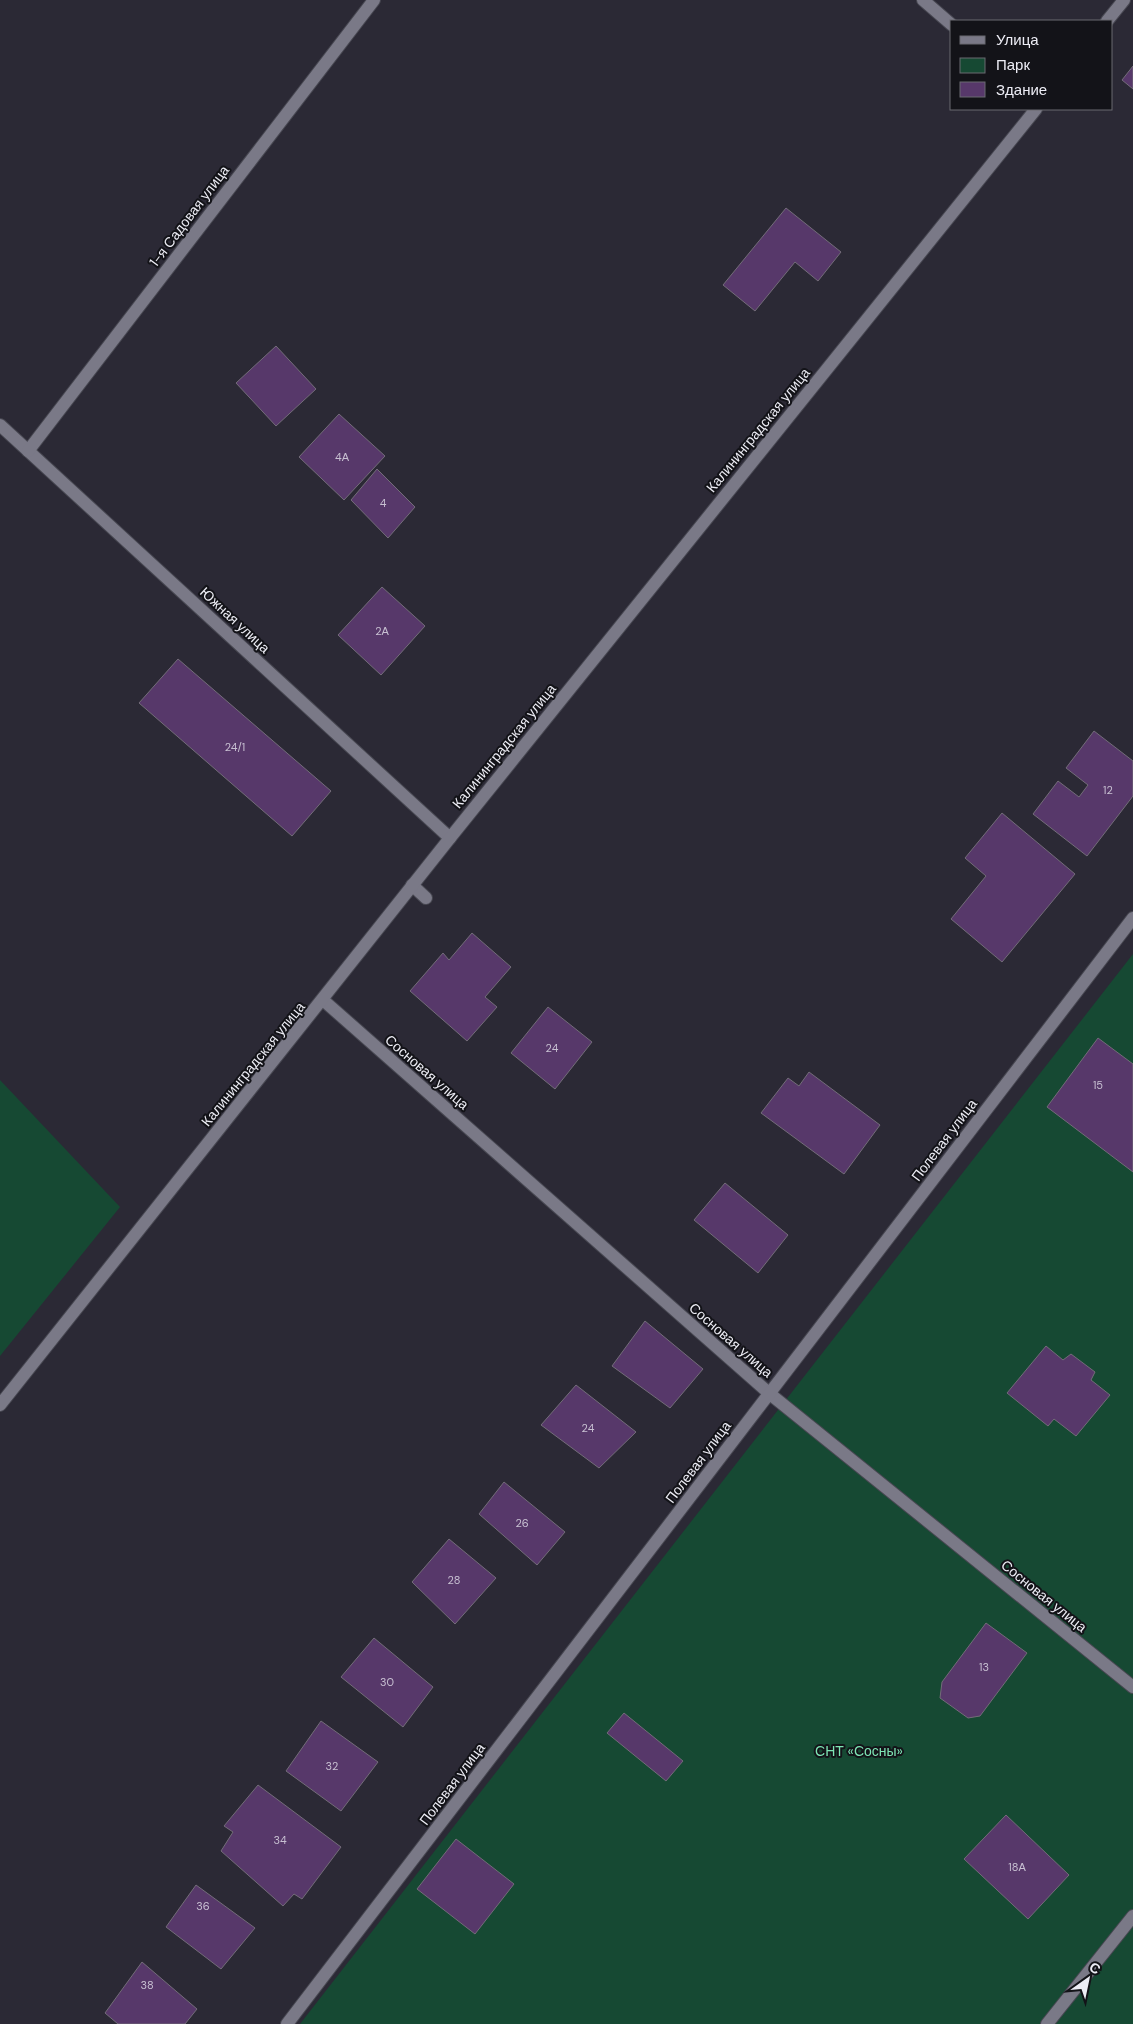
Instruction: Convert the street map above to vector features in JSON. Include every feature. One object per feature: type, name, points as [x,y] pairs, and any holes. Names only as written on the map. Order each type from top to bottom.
[{"type":"street","name":"1-я Садовая улица","points":[[28,451],[374,0]]},
{"type":"street","points":[[923,0],[950,22]]},
{"type":"street","points":[[1108,20],[1124,0]]},
{"type":"street","name":"Калининградская улица","points":[[0,1405],[323,1000],[412,885],[1035,110]]},
{"type":"street","name":"Южная улица","points":[[0,424],[450,838]]},
{"type":"street","points":[[412,885],[426,898]]},
{"type":"street","name":"Полевая улица","points":[[287,2024],[1133,918]]},
{"type":"street","name":"Сосновая улица","points":[[323,1000],[770,1394],[1133,1687]]},
{"type":"street","points":[[1047,2024],[1133,1916]]},
{"type":"green space","name":"СНТ «Сосны»","points":[[1133,954],[1133,2024],[300,2024]]},
{"type":"green space","points":[[0,1080],[120,1207],[0,1356]]},
{"type":"building","points":[[1133,66],[1133,89],[1122,80]]},
{"type":"building","points":[[786,208],[841,252],[818,281],[795,262],[755,311],[723,285]]},
{"type":"building","points":[[276,346],[316,389],[276,426],[236,383]]},
{"type":"building","points":[[339,414],[385,456],[344,500],[299,457]]},
{"type":"building","points":[[377,469],[415,507],[388,538],[351,500]]},
{"type":"building","points":[[382,587],[425,626],[381,675],[338,635]]},
{"type":"building","points":[[178,659],[331,791],[292,836],[139,703]]},
{"type":"building","points":[[1094,731],[1133,761],[1133,796],[1087,856],[1033,814],[1058,781],[1079,797],[1088,785],[1066,768]]},
{"type":"building","points":[[1002,813],[1075,874],[1002,962],[951,919],[986,876],[965,858]]},
{"type":"building","points":[[472,933],[511,967],[485,997],[497,1007],[467,1041],[410,991],[443,953],[449,960]]},
{"type":"building","points":[[548,1007],[592,1042],[555,1089],[511,1053]]},
{"type":"building","points":[[1098,1038],[1133,1064],[1133,1172],[1047,1107]]},
{"type":"building","points":[[809,1072],[880,1125],[844,1174],[761,1113],[788,1078],[799,1086]]},
{"type":"building","points":[[725,1183],[788,1235],[758,1273],[694,1220]]},
{"type":"building","points":[[645,1321],[703,1369],[670,1408],[612,1366]]},
{"type":"building","points":[[1046,1346],[1063,1360],[1071,1354],[1095,1372],[1091,1380],[1110,1395],[1076,1436],[1054,1419],[1048,1426],[1007,1393]]},
{"type":"building","points":[[576,1385],[636,1432],[599,1468],[541,1425]]},
{"type":"building","points":[[504,1482],[565,1532],[537,1565],[479,1514]]},
{"type":"building","points":[[449,1539],[496,1578],[455,1624],[412,1582]]},
{"type":"building","points":[[986,1623],[1027,1653],[980,1716],[968,1718],[940,1698],[942,1682]]},
{"type":"building","points":[[374,1638],[433,1687],[403,1727],[341,1677]]},
{"type":"building","points":[[624,1713],[683,1761],[666,1781],[607,1733]]},
{"type":"building","points":[[321,1721],[378,1762],[341,1811],[286,1771]]},
{"type":"building","points":[[258,1785],[341,1847],[302,1899],[294,1894],[283,1906],[221,1851],[233,1832],[224,1826]]},
{"type":"building","points":[[1006,1815],[1069,1875],[1028,1919],[964,1859]]},
{"type":"building","points":[[456,1839],[514,1884],[475,1934],[417,1889]]},
{"type":"building","points":[[196,1885],[255,1928],[221,1969],[166,1927]]},
{"type":"building","points":[[142,1962],[197,2009],[185,2024],[118,2024],[105,2013]]}]
